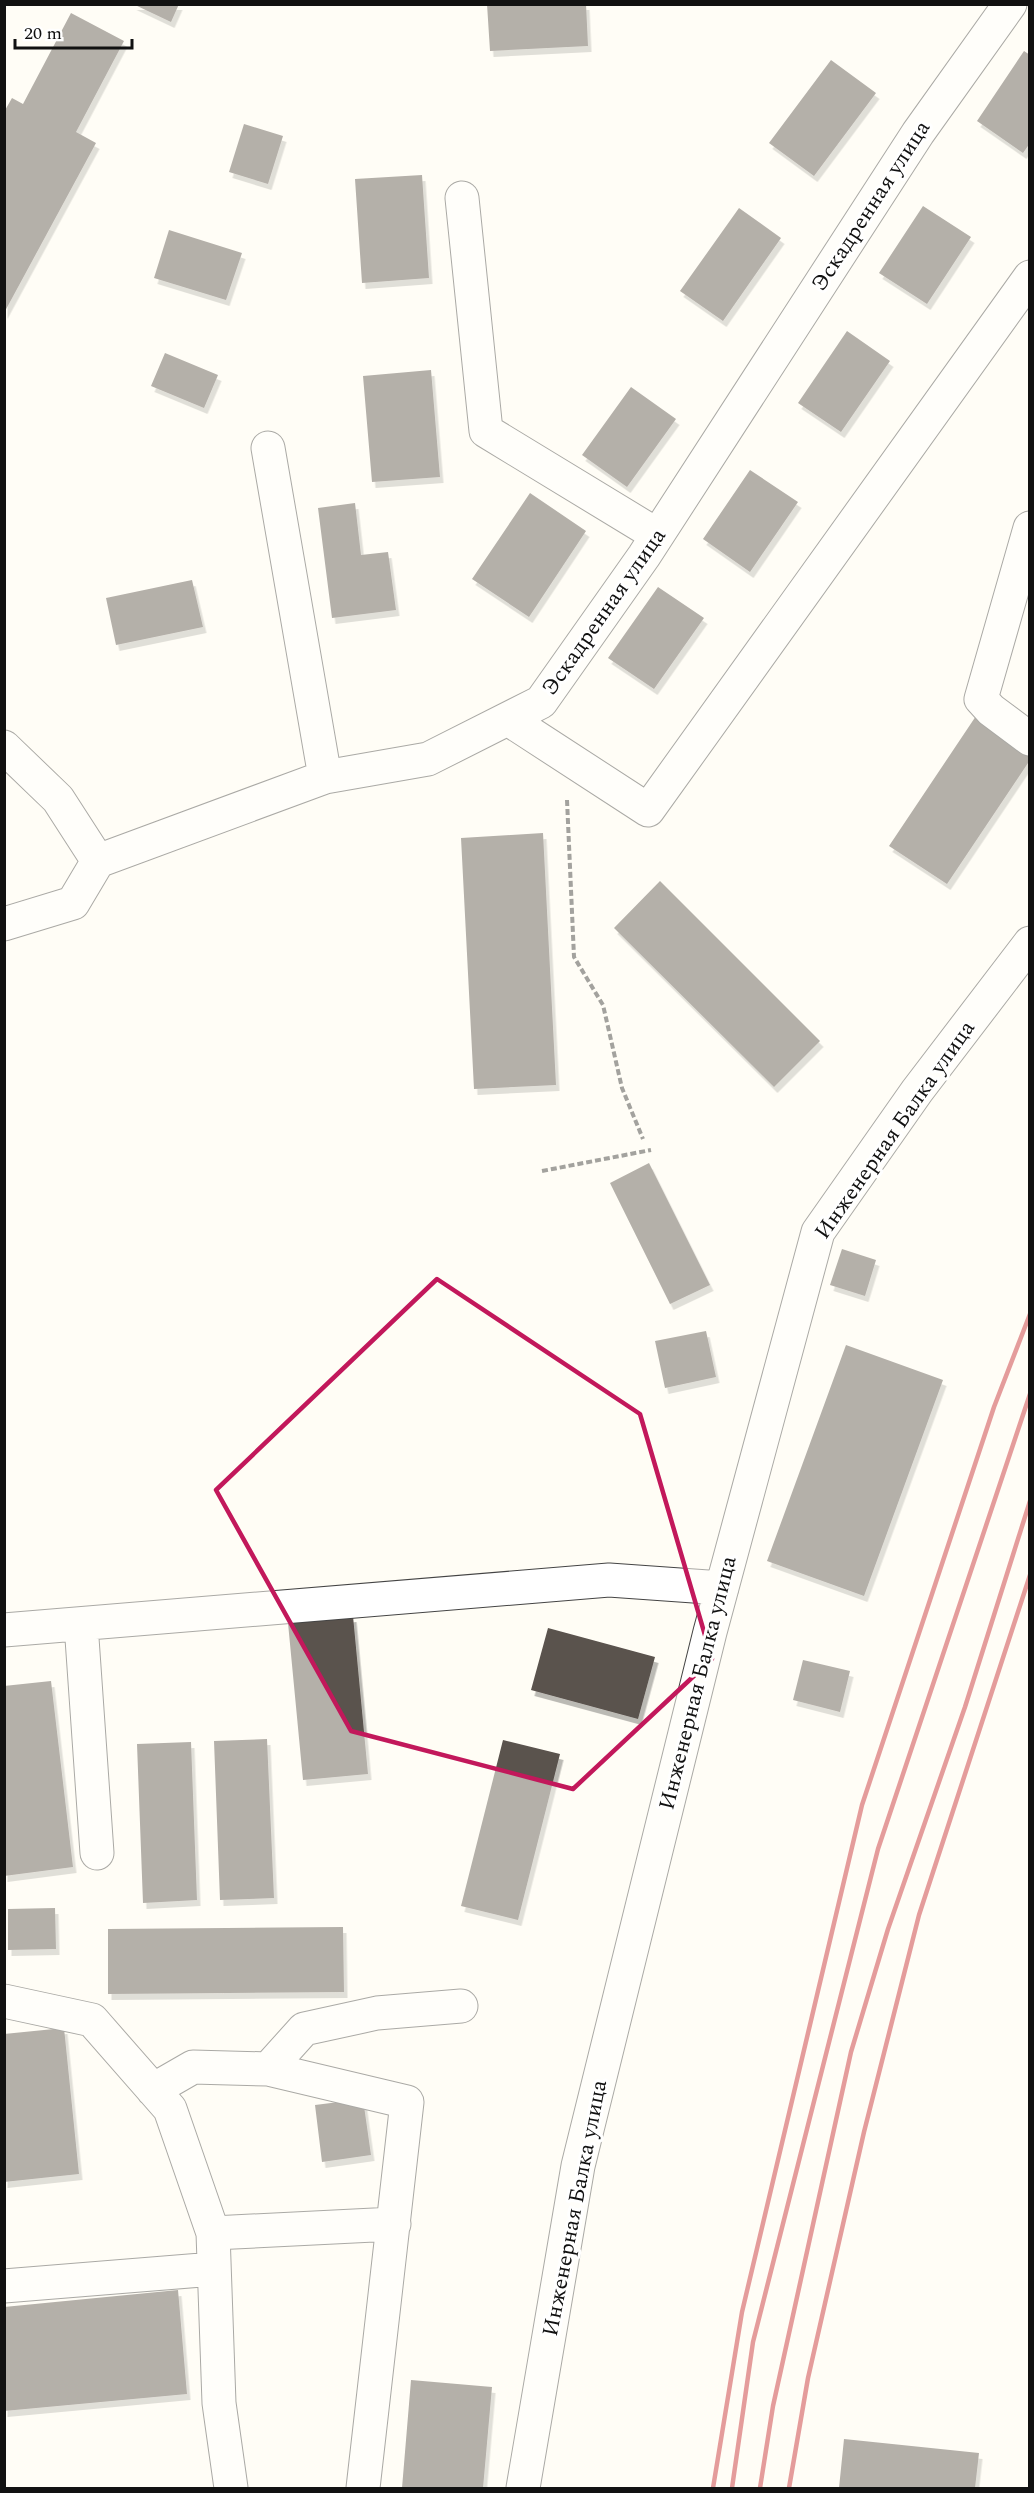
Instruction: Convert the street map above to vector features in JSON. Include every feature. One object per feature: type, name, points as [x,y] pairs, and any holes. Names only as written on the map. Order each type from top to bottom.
[{"type":"street","name":"Эскадренная улица","points":[[98,861],[325,777],[428,759],[541,702],[657,535],[918,133],[1010,4]]},
{"type":"street","points":[[462,198],[486,431],[657,535]]},
{"type":"street","points":[[508,719],[648,810],[1029,276]]},
{"type":"street","points":[[268,448],[325,777]]},
{"type":"street","points":[[1029,528],[981,699],[991,710],[1029,739]]},
{"type":"street","points":[[4,747],[58,799],[98,861],[73,903],[4,924]]},
{"type":"street","name":"Инженерная Балка улица","points":[[524,2488],[578,2166],[722,1587],[818,1232],[917,1091],[1029,943]]},
{"type":"street","points":[[4,1630],[609,1580],[722,1587]]},
{"type":"street","points":[[81,1624],[97,1853]]},
{"type":"street","points":[[4,2001],[92,2020],[170,2109],[213,2233],[219,2403],[231,2488]]},
{"type":"street","points":[[268,2069],[304,2029],[377,2013],[461,2006]]},
{"type":"street","points":[[153,2090],[193,2067],[268,2069],[407,2102],[363,2488]]},
{"type":"street","points":[[213,2233],[393,2224]]},
{"type":"street","points":[[4,2286],[214,2269]]},
{"type":"path","points":[[558,751],[567,784],[570,906],[574,957],[603,1005],[622,1088],[643,1139]]},
{"type":"path","points":[[542,1171],[651,1150]]},
{"type":"highlighted area","points":[[437,1279],[640,1414],[712,1659],[573,1789],[351,1731],[216,1490]]},
{"type":"building","points":[[133,4],[179,4],[171,22]]},
{"type":"building","points":[[487,4],[586,4],[588,46],[490,51]]},
{"type":"building","points":[[71,13],[124,41],[76,132],[96,143],[4,313],[4,112],[12,98],[23,104]]},
{"type":"building","points":[[1024,51],[1030,55],[1030,143],[1023,153],[977,121]]},
{"type":"building","points":[[831,60],[876,93],[814,176],[769,143]]},
{"type":"building","points":[[244,124],[283,136],[268,184],[229,172]]},
{"type":"building","points":[[422,175],[429,278],[362,283],[355,179]]},
{"type":"building","points":[[923,206],[971,237],[927,304],[879,273]]},
{"type":"building","points":[[739,208],[781,238],[723,321],[680,291]]},
{"type":"building","points":[[169,230],[242,253],[226,300],[154,278]]},
{"type":"building","points":[[847,331],[890,361],[841,432],[798,403]]},
{"type":"building","points":[[165,353],[218,375],[204,408],[151,386]]},
{"type":"building","points":[[431,370],[440,477],[372,482],[363,376]]},
{"type":"building","points":[[631,387],[676,419],[627,487],[582,455]]},
{"type":"building","points":[[750,470],[798,502],[750,572],[703,539]]},
{"type":"building","points":[[530,493],[586,531],[529,617],[472,579]]},
{"type":"building","points":[[355,503],[361,555],[388,552],[396,610],[332,618],[318,508]]},
{"type":"building","points":[[192,580],[203,627],[116,645],[106,598]]},
{"type":"building","points":[[658,587],[704,618],[654,689],[608,658]]},
{"type":"building","points":[[976,716],[1030,751],[1030,760],[947,884],[889,846]]},
{"type":"building","points":[[543,833],[556,1085],[474,1089],[461,838]]},
{"type":"building","points":[[660,881],[820,1041],[774,1087],[614,928]]},
{"type":"building","points":[[649,1163],[710,1285],[670,1304],[610,1183]]},
{"type":"building","points":[[842,1249],[876,1260],[865,1296],[830,1285]]},
{"type":"building","points":[[706,1331],[716,1377],[665,1388],[655,1341]]},
{"type":"building","points":[[846,1345],[943,1380],[864,1596],[767,1561]]},
{"type":"building","points":[[353,1616],[368,1774],[303,1780],[288,1623]]},
{"type":"building","points":[[548,1628],[655,1657],[638,1719],[531,1690]]},
{"type":"building","points":[[803,1660],[850,1671],[840,1712],[793,1700]]},
{"type":"building","points":[[51,1681],[73,1867],[4,1876],[4,1686]]},
{"type":"building","points":[[267,1739],[274,1898],[220,1900],[214,1741]]},
{"type":"building","points":[[503,1740],[560,1754],[518,1920],[461,1906]]},
{"type":"building","points":[[191,1742],[197,1900],[143,1903],[137,1744]]},
{"type":"building","points":[[55,1908],[56,1949],[8,1950],[8,1909]]},
{"type":"building","points":[[343,1927],[344,1992],[108,1994],[108,1929]]},
{"type":"building","points":[[64,2028],[79,2174],[4,2182],[4,2034]]},
{"type":"building","points":[[363,2099],[371,2155],[322,2162],[315,2105]]},
{"type":"building","points":[[178,2290],[187,2394],[4,2411],[4,2307]]},
{"type":"building","points":[[411,2380],[492,2387],[483,2488],[402,2488]]},
{"type":"building","points":[[844,2439],[979,2453],[975,2488],[839,2488]]},
{"type":"railway","points":[[713,2488],[742,2312],[862,1805],[994,1407],[1030,1314]]},
{"type":"railway","points":[[732,2488],[753,2342],[878,1849],[1030,1394]]},
{"type":"railway","points":[[760,2488],[773,2406],[851,2052],[888,1929],[965,1707],[1030,1501]]},
{"type":"railway","points":[[789,2488],[808,2378],[864,2132],[919,1915],[1030,1575]]}]
